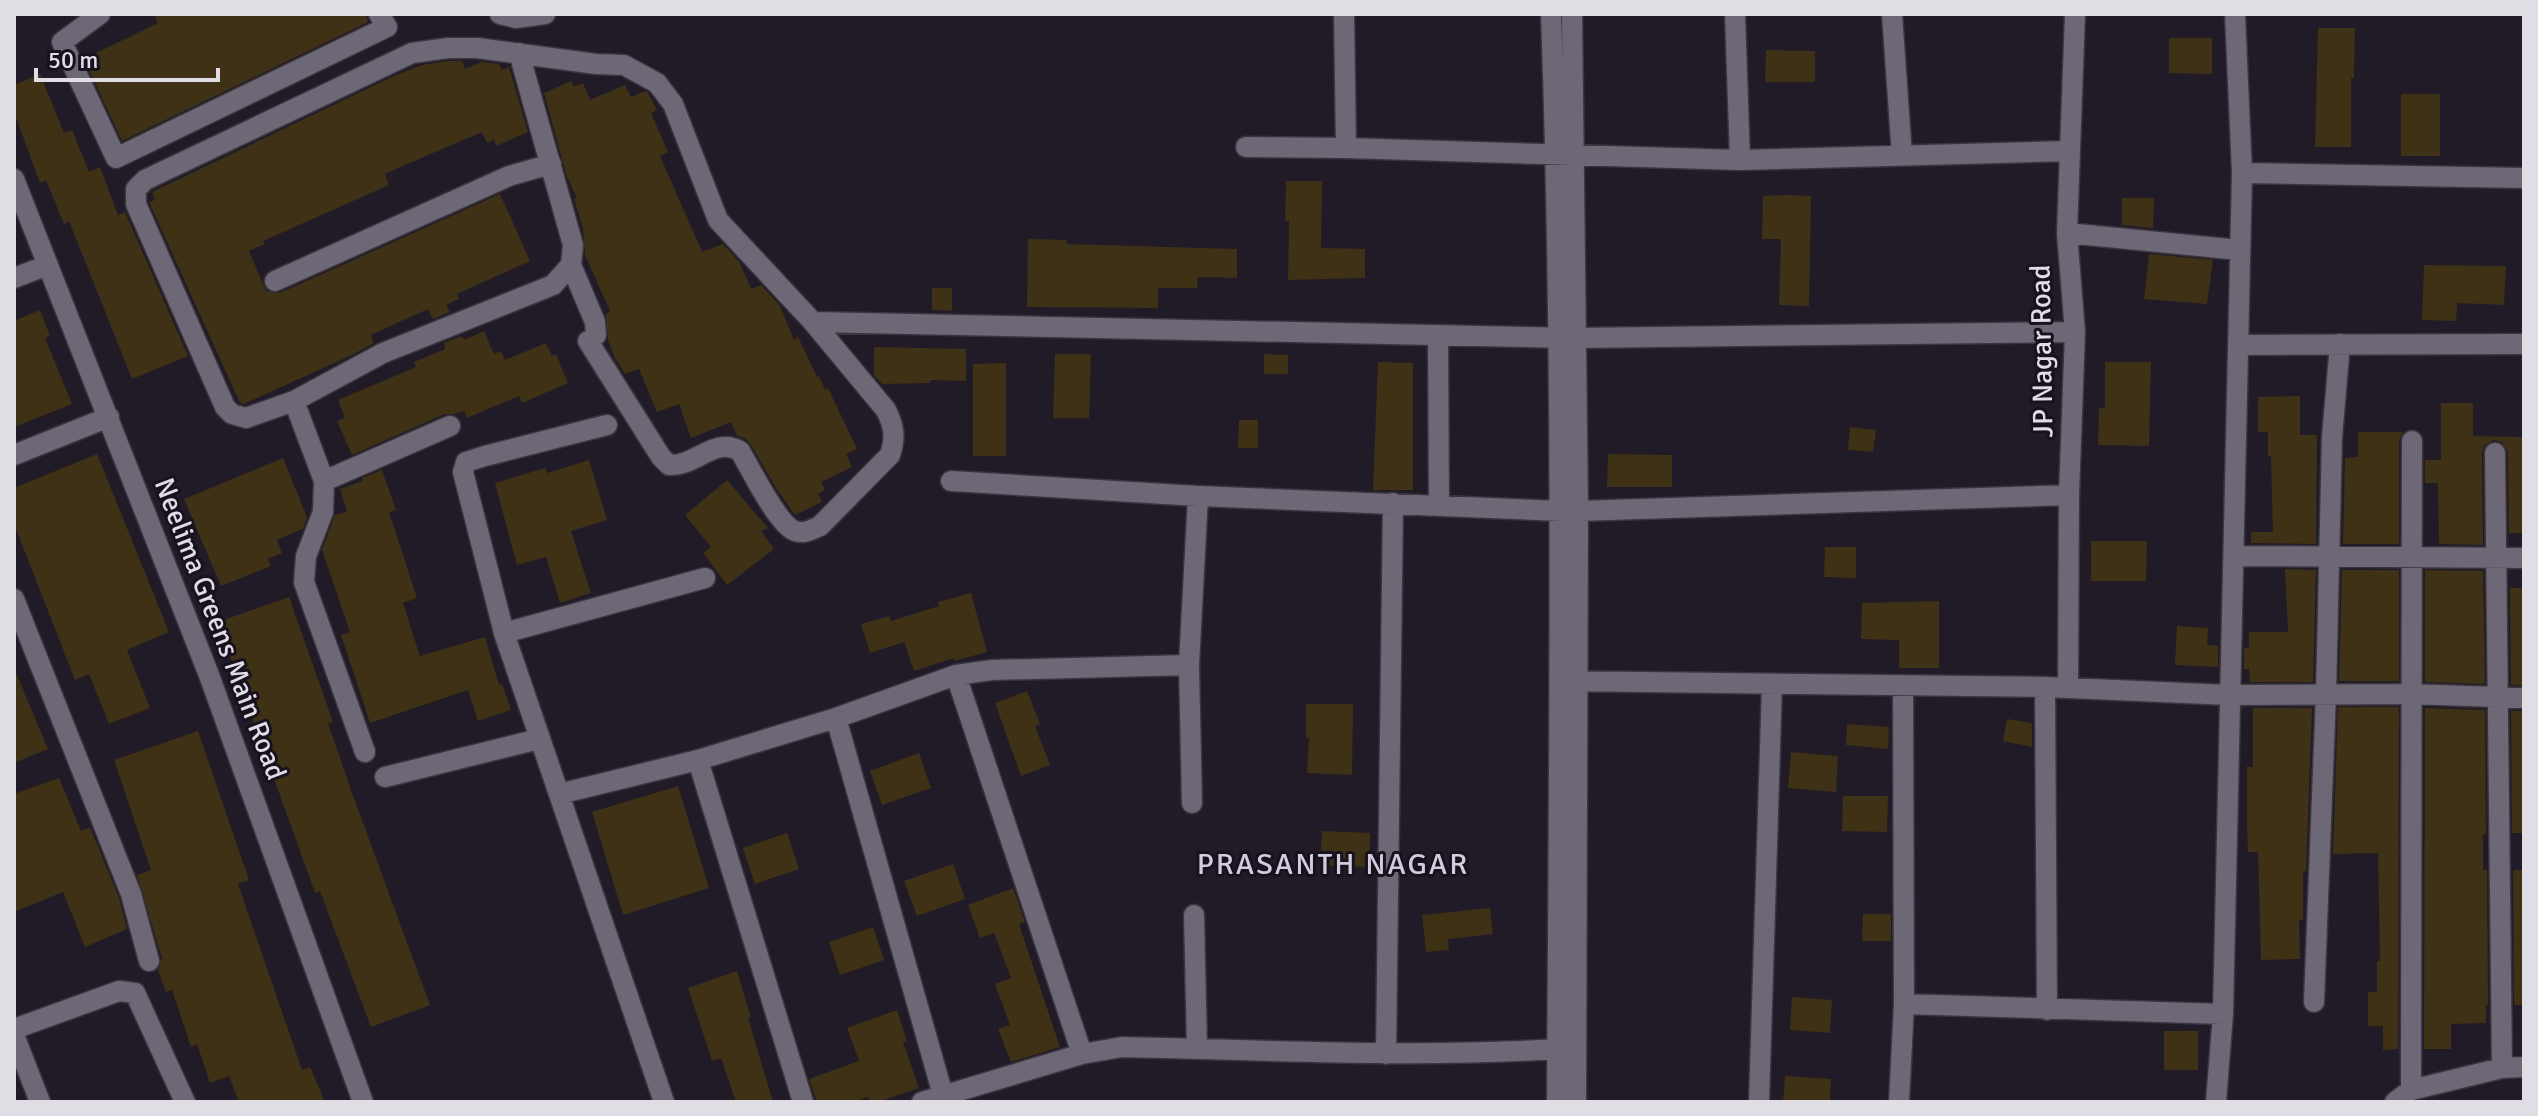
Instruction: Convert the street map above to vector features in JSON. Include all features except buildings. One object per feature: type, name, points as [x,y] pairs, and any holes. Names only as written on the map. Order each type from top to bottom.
[{"type":"street","points":[[100,14],[62,42],[116,158],[387,27],[379,14]]},
{"type":"street","points":[[500,14],[516,18],[545,14]]},
{"type":"street","points":[[1344,14],[1346,148]]},
{"type":"street","points":[[1551,14],[1564,154]]},
{"type":"street","points":[[1572,14],[1564,154],[1576,1102]]},
{"type":"street","points":[[1735,14],[1740,160]]},
{"type":"street","points":[[1892,14],[1902,156]]},
{"type":"street","name":"JP Nagar Road","points":[[2068,688],[2069,495],[2075,332],[2067,233],[2075,14]]},
{"type":"street","points":[[2216,1102],[2223,1014],[2239,345],[2242,173],[2235,14]]},
{"type":"street","points":[[519,53],[573,245],[571,265],[595,322],[592,338],[661,457],[669,465],[681,466],[720,446],[732,445],[740,451],[792,531],[806,533],[820,526],[890,455],[895,441],[894,425],[886,410],[813,322],[718,220],[673,104],[657,83],[624,65],[596,64],[519,53],[462,48],[412,53],[145,180],[136,189],[136,204],[225,407],[232,414],[246,418],[294,401],[383,353],[553,285],[571,265]]},
{"type":"street","points":[[1246,147],[1740,160],[2069,151]]},
{"type":"street","points":[[275,281],[509,176],[551,164]]},
{"type":"street","points":[[2242,173],[2524,178]]},
{"type":"street","name":"Neelima Greens Main Road","points":[[14,179],[209,675],[363,1102]]},
{"type":"street","points":[[2067,233],[2239,250]]},
{"type":"street","points":[[14,278],[48,265]]},
{"type":"street","points":[[813,322],[1566,338],[2075,332]]},
{"type":"street","points":[[1438,335],[1439,506]]},
{"type":"street","points":[[2314,1002],[2332,437],[2340,344]]},
{"type":"street","points":[[2239,345],[2524,344]]},
{"type":"street","points":[[294,401],[324,481],[323,512],[306,556],[304,582],[365,752]]},
{"type":"street","points":[[14,455],[109,417]]},
{"type":"street","points":[[607,425],[485,456],[466,462],[463,466],[504,633],[664,1102]]},
{"type":"street","points":[[324,481],[450,426]]},
{"type":"street","points":[[2412,441],[2403,1096],[2502,1068],[2524,1067]]},
{"type":"street","points":[[2495,453],[2502,1068]]},
{"type":"street","points":[[951,481],[1198,496],[1570,511],[2069,495]]},
{"type":"street","points":[[1192,803],[1189,665],[1198,496]]},
{"type":"street","points":[[1386,1054],[1393,503]]},
{"type":"street","points":[[2234,556],[2524,558]]},
{"type":"street","points":[[504,633],[705,578]]},
{"type":"street","points":[[14,599],[20,629],[131,894],[149,961]]},
{"type":"street","points":[[559,794],[698,760],[836,718],[956,675],[992,670],[1189,665]]},
{"type":"street","points":[[956,675],[1082,1054]]},
{"type":"street","points":[[1569,681],[2045,687],[2230,695],[2410,694],[2524,698]]},
{"type":"street","points":[[1557,1102],[1569,681]]},
{"type":"street","points":[[1759,1102],[1772,684]]},
{"type":"street","points":[[1899,1102],[1904,1004],[1903,685]]},
{"type":"street","points":[[2045,687],[2047,1010]]},
{"type":"street","points":[[836,718],[944,1099]]},
{"type":"street","points":[[385,777],[539,739]]},
{"type":"street","points":[[698,760],[803,1102]]},
{"type":"street","points":[[1194,915],[1197,1048]]},
{"type":"street","points":[[40,1102],[14,1032],[119,991],[135,993],[185,1102]]},
{"type":"street","points":[[1904,1004],[2223,1014]]},
{"type":"street","points":[[922,1102],[944,1099],[1082,1054],[1122,1047],[1386,1054],[1557,1049]]},
{"type":"district","name":"PRASANTH NAGAR","points":[[1333,864]]}]
